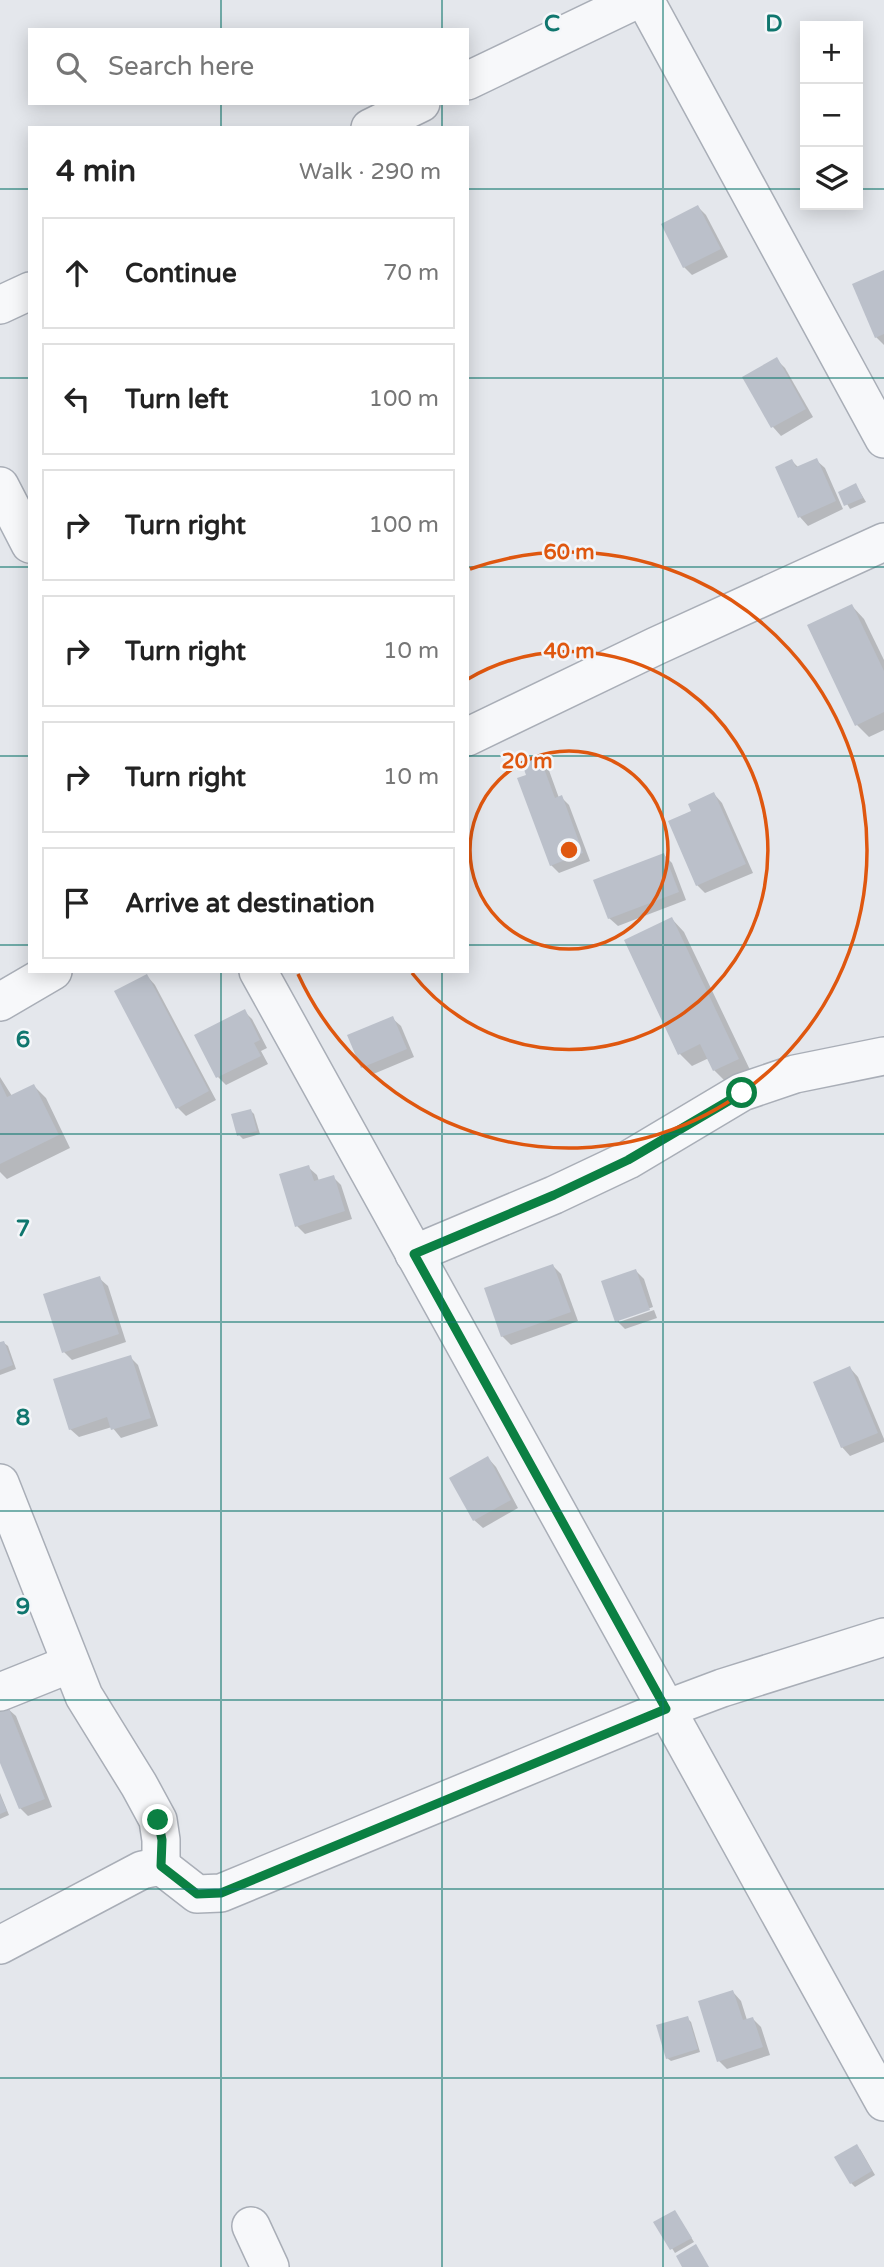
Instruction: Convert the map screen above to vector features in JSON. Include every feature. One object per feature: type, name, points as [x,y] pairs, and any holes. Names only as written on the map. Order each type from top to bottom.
[{"type":"street","points":[[469,80],[636,0]]},
{"type":"street","points":[[645,0],[884,439]]},
{"type":"street","points":[[374,126],[417,105]]},
{"type":"street","points":[[0,305],[28,292]]},
{"type":"street","points":[[0,486],[28,540]]},
{"type":"street","points":[[469,736],[656,646],[884,542]]},
{"type":"street","points":[[0,1002],[50,973]]},
{"type":"street","points":[[259,973],[884,2102]]},
{"type":"street","points":[[414,1254],[554,1195],[628,1160],[742,1093],[795,1074],[884,1056]]},
{"type":"street","points":[[0,1483],[84,1696],[158,1820],[162,1840],[161,1866]]},
{"type":"street","points":[[0,1945],[142,1870],[161,1866],[197,1894],[221,1893],[666,1709],[722,1688],[884,1637]]},
{"type":"street","points":[[0,1692],[70,1664]]},
{"type":"street","points":[[251,2226],[270,2267]]},
{"type":"building","points":[[698,205],[721,249],[683,268],[661,224]]},
{"type":"building","points":[[884,270],[884,334],[875,338],[852,284]]},
{"type":"building","points":[[777,357],[806,409],[771,428],[742,377]]},
{"type":"building","points":[[817,458],[836,501],[798,518],[775,467],[792,459],[796,467]]},
{"type":"building","points":[[856,483],[863,498],[844,506],[838,492]]},
{"type":"building","points":[[852,604],[884,671],[884,712],[855,726],[807,625]]},
{"type":"building","points":[[539,755],[555,798],[562,795],[583,853],[550,866],[517,778],[526,775],[521,761]]},
{"type":"building","points":[[714,792],[746,864],[696,886],[668,821],[691,811],[688,804]]},
{"type":"building","points":[[664,853],[679,892],[608,919],[593,880]]},
{"type":"building","points":[[672,917],[739,1059],[713,1071],[700,1044],[678,1055],[624,940]]},
{"type":"building","points":[[147,974],[209,1091],[176,1109],[114,991]]},
{"type":"building","points":[[245,1009],[260,1040],[254,1043],[261,1056],[216,1078],[194,1035]]},
{"type":"building","points":[[393,1016],[407,1049],[361,1068],[347,1035]]},
{"type":"building","points":[[0,1082],[7,1097],[34,1084],[59,1135],[0,1164]]},
{"type":"building","points":[[251,1109],[257,1131],[237,1136],[231,1114]]},
{"type":"building","points":[[309,1165],[314,1181],[334,1175],[345,1211],[295,1227],[279,1174]]},
{"type":"building","points":[[553,1264],[571,1312],[501,1337],[484,1288]]},
{"type":"building","points":[[636,1269],[650,1310],[615,1322],[601,1281]]},
{"type":"building","points":[[100,1276],[119,1334],[62,1353],[43,1294]]},
{"type":"building","points":[[4,1341],[13,1365],[0,1370],[0,1342]]},
{"type":"building","points":[[131,1355],[151,1418],[111,1430],[107,1417],[69,1430],[53,1379]]},
{"type":"building","points":[[850,1366],[878,1433],[841,1448],[813,1382]]},
{"type":"building","points":[[488,1456],[511,1500],[473,1521],[449,1478]]},
{"type":"building","points":[[8,1706],[45,1799],[19,1809],[0,1763],[0,1709]]},
{"type":"building","points":[[0,1795],[7,1811],[0,1814]]},
{"type":"building","points":[[733,1990],[743,2020],[753,2017],[763,2047],[717,2062],[698,2001]]},
{"type":"building","points":[[688,2016],[698,2049],[666,2059],[656,2025]]},
{"type":"building","points":[[857,2144],[872,2171],[850,2184],[834,2157]]},
{"type":"building","points":[[675,2210],[692,2238],[670,2250],[653,2222]]},
{"type":"building","points":[[696,2244],[709,2267],[682,2267],[676,2256]]},
{"type":"route","points":[[158,1820],[162,1840],[161,1866],[197,1894],[221,1893],[666,1709],[414,1254],[554,1195],[628,1160],[742,1093]]}]
